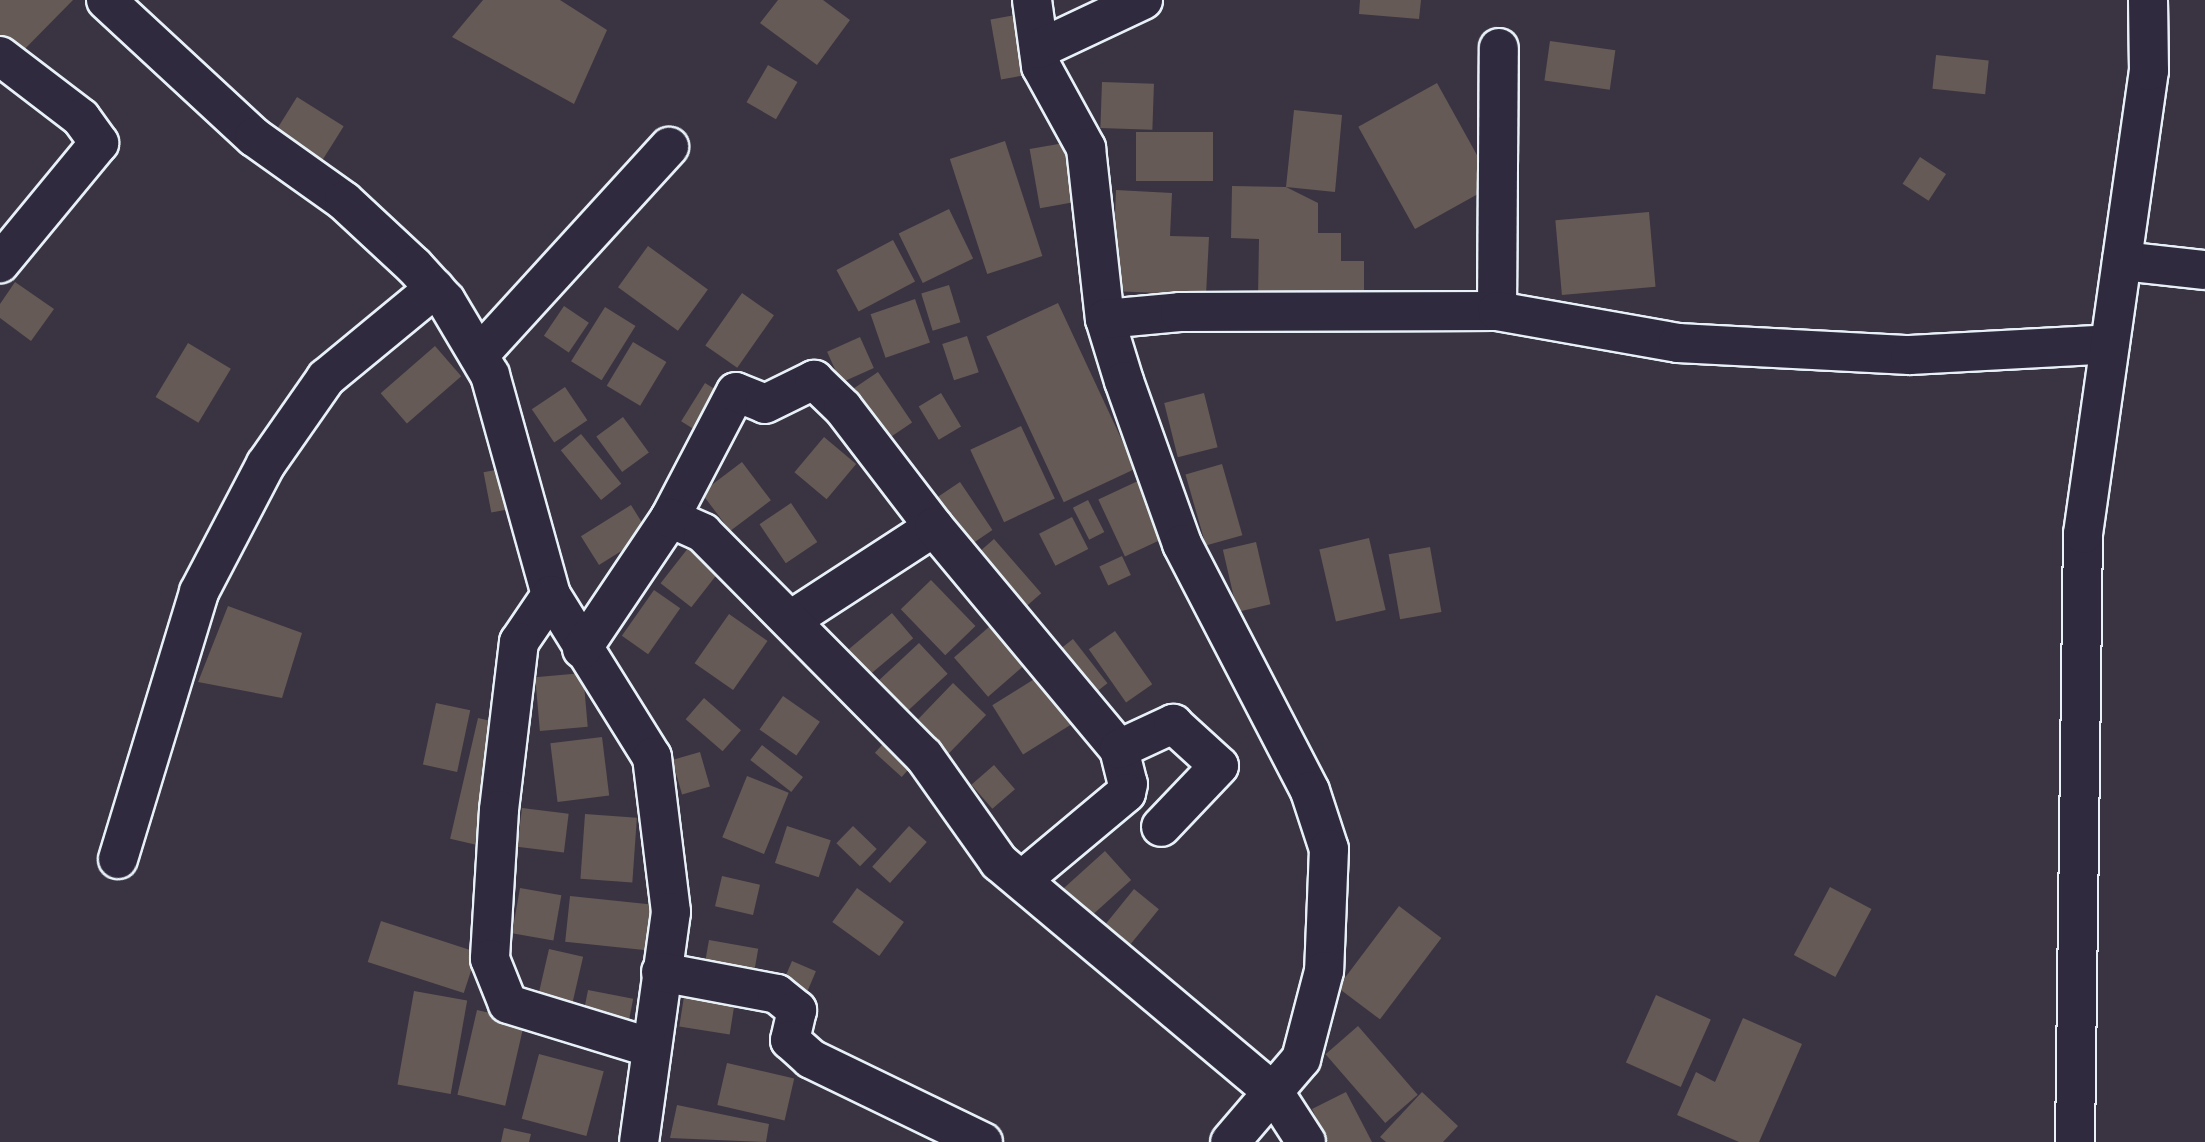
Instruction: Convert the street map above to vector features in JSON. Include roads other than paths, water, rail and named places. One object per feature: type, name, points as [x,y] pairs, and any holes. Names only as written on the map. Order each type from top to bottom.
[{"type":"street","points":[[106,0],[254,137],[344,201],[435,288],[490,374],[551,595],[582,649],[652,757],[670,881],[639,1142]]},
{"type":"street","points":[[1031,0],[1041,66],[1086,148],[1105,318],[1182,544],[1310,792],[1329,849],[1330,928],[1316,1013],[1301,1059],[1275,1094],[1230,1142]]},
{"type":"street","points":[[1039,49],[1143,0]]},
{"type":"street","points":[[2075,1142],[2083,534],[2149,71],[2148,0]]},
{"type":"street","points":[[1497,311],[1499,48]]},
{"type":"street","points":[[0,56],[81,118],[99,143],[0,263]]},
{"type":"street","points":[[479,355],[669,148]]},
{"type":"street","points":[[2122,261],[2205,270]]},
{"type":"street","points":[[118,859],[199,592],[266,464],[326,378],[435,288]]},
{"type":"street","points":[[1105,318],[1180,312],[1497,311],[1678,343],[1910,355],[2110,344]]},
{"type":"street","points":[[582,649],[670,518],[736,392],[765,404],[814,380],[843,408],[934,527],[1119,750],[1126,793],[1021,880]]},
{"type":"street","points":[[670,518],[703,533],[794,618],[924,756],[999,862],[1275,1094],[1306,1142]]},
{"type":"street","points":[[794,618],[934,527]]},
{"type":"street","points":[[551,595],[519,642],[499,810],[490,959],[508,1004],[649,1047]]},
{"type":"street","points":[[1119,750],[1175,724],[1219,766],[1161,827]]},
{"type":"street","points":[[661,972],[777,994],[797,1010],[790,1040],[811,1059],[983,1142]]}]
